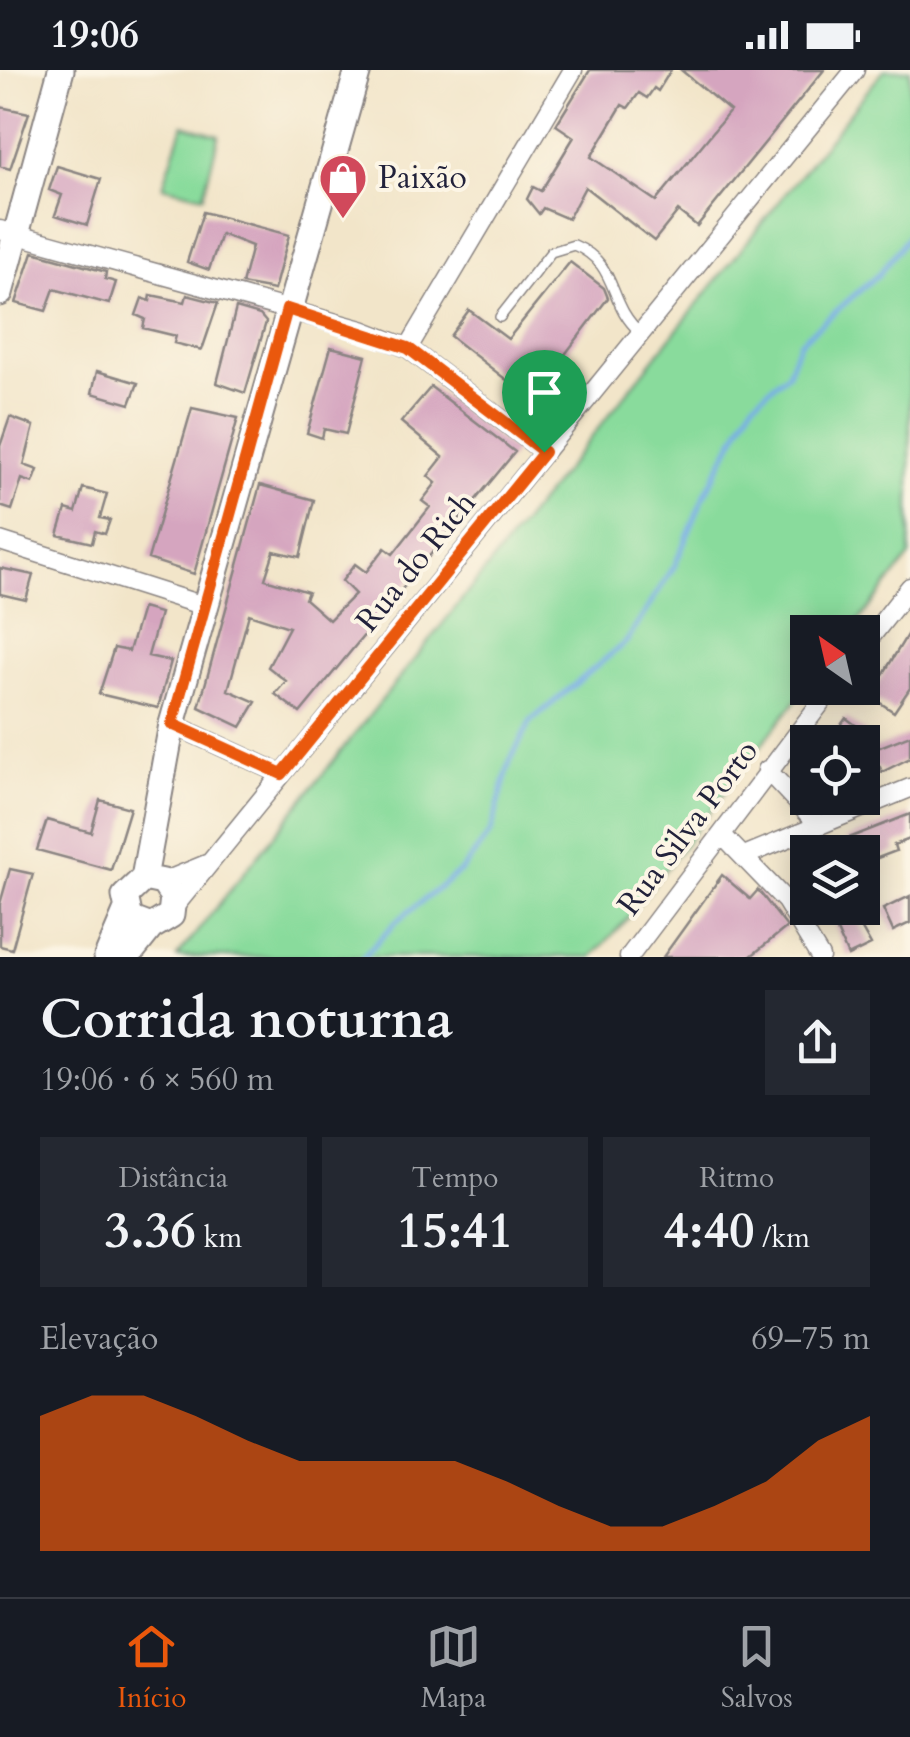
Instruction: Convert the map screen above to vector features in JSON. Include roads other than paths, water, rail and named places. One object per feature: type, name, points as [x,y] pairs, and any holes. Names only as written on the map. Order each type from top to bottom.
[{"type":"street","points":[[0,293],[8,232],[61,70]]},
{"type":"street","points":[[154,880],[172,724],[358,70]]},
{"type":"street","points":[[408,348],[573,70]]},
{"type":"street","name":"Rua do Rich","points":[[174,907],[855,70]]},
{"type":"street","points":[[8,232],[287,309],[408,348],[544,452]]},
{"type":"street","points":[[0,540],[204,606]]},
{"type":"street","points":[[880,626],[910,588]]},
{"type":"street","name":"Rua Silva Porto","points":[[629,957],[819,705]]},
{"type":"street","points":[[172,724],[282,774]]},
{"type":"street","points":[[767,770],[819,826]]},
{"type":"street","points":[[744,856],[910,788]]},
{"type":"street","points":[[722,836],[786,901],[820,957]]},
{"type":"street","name":"Rua do Rich","points":[[154,880],[214,861]]},
{"type":"street","points":[[107,957],[126,912],[128,888],[154,880],[170,888],[174,907],[166,921],[151,927],[127,957]]},
{"type":"street","points":[[126,912],[136,924],[151,927]]},
{"type":"lane","points":[[500,317],[551,252],[574,244],[595,253],[605,266],[620,311],[641,334]]},
{"type":"waterway","points":[[363,957],[397,921],[462,870],[491,832],[510,761],[531,721],[627,641],[675,565],[705,494],[753,403],[788,373],[800,342],[879,274],[910,234]]},
{"type":"place","name":"Paixão","points":[[343,220]]}]
